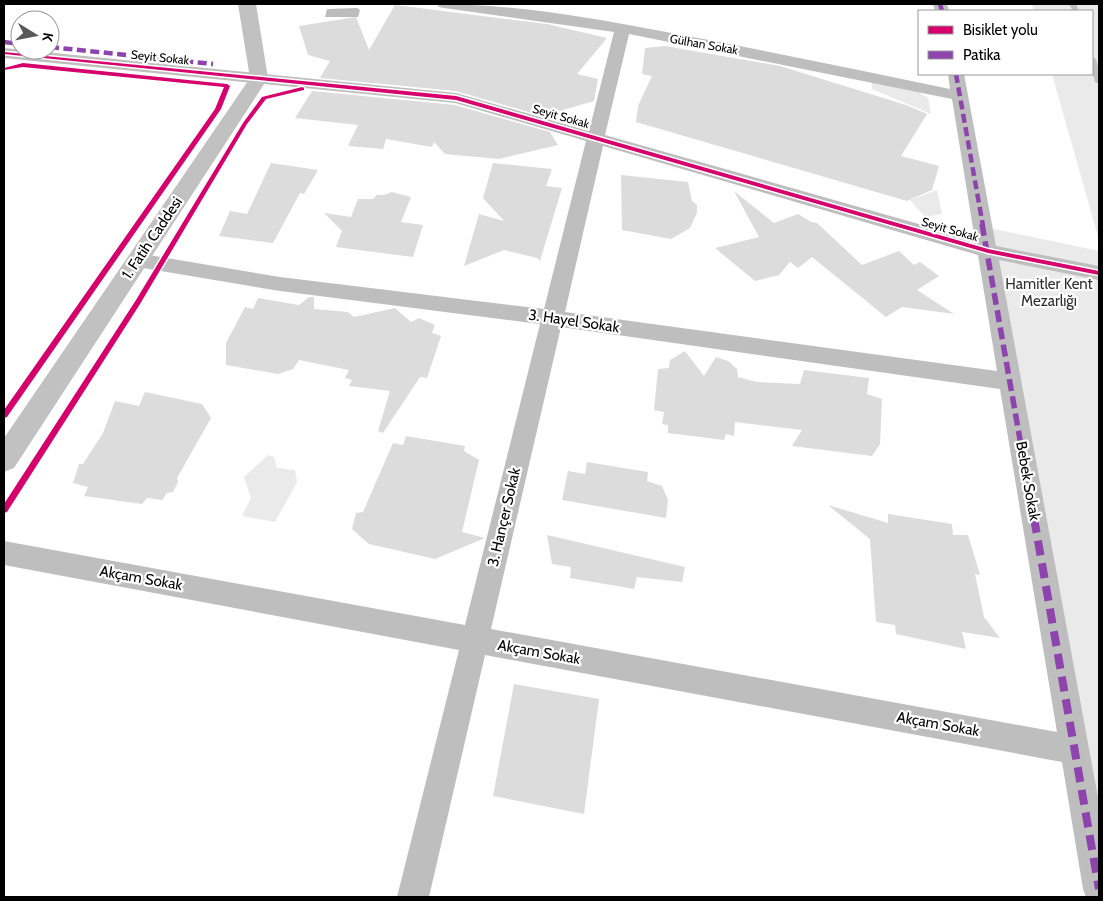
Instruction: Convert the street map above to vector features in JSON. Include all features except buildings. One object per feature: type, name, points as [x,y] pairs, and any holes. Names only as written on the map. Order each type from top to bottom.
[{"type":"street","points":[[247,4],[259,78]]},
{"type":"street","name":"Gülhan Sokak","points":[[444,4],[502,9],[959,85]]},
{"type":"street","name":"3. Hançer Sokak","points":[[413,897],[622,30]]},
{"type":"street","name":"Seyit Sokak","points":[[4,53],[456,98],[988,251],[1099,273]]},
{"type":"street","name":"1. Fatih Caddesi","points":[[4,460],[259,78]]},
{"type":"street","name":"Bebek Sokak","points":[[959,85],[1099,889]]},
{"type":"street","name":"3. Hayel Sokak","points":[[137,260],[280,284],[552,318],[1011,382]]},
{"type":"street","name":"Akçam Sokak","points":[[4,553],[1075,750]]},
{"type":"lane","points":[[1093,62],[1099,82]]},
{"type":"green space","name":"Hamitler Kent Mezarlığı","points":[[1032,4],[1099,4],[1099,240],[1052,75],[1093,75],[1093,10],[1034,10]]},
{"type":"green space","points":[[872,80],[912,88],[928,98],[931,114],[872,89]]},
{"type":"green space","points":[[937,190],[942,214],[925,217],[910,200]]},
{"type":"green space","name":"Hamitler Kent Mezarlığı","points":[[990,228],[1099,251],[1099,823],[1011,390]]},
{"type":"green space","points":[[268,455],[274,457],[277,468],[295,470],[297,482],[275,522],[242,516],[251,498],[244,477]]},
{"type":"shaded area","points":[[357,8],[360,10],[358,17],[325,17],[327,9]]},
{"type":"marked path","points":[[940,4],[942,10]]},
{"type":"marked path","points":[[4,42],[10,43]]},
{"type":"marked path","points":[[60,48],[213,64]]},
{"type":"marked path","points":[[956,75],[1099,889]]},
{"type":"cycle path","points":[[4,53],[456,98],[988,251],[1099,273]]},
{"type":"cycle path","points":[[4,69],[23,65],[227,86],[218,109],[4,415]]},
{"type":"cycle path","points":[[4,510],[138,302],[245,124],[264,98],[302,89]]}]
